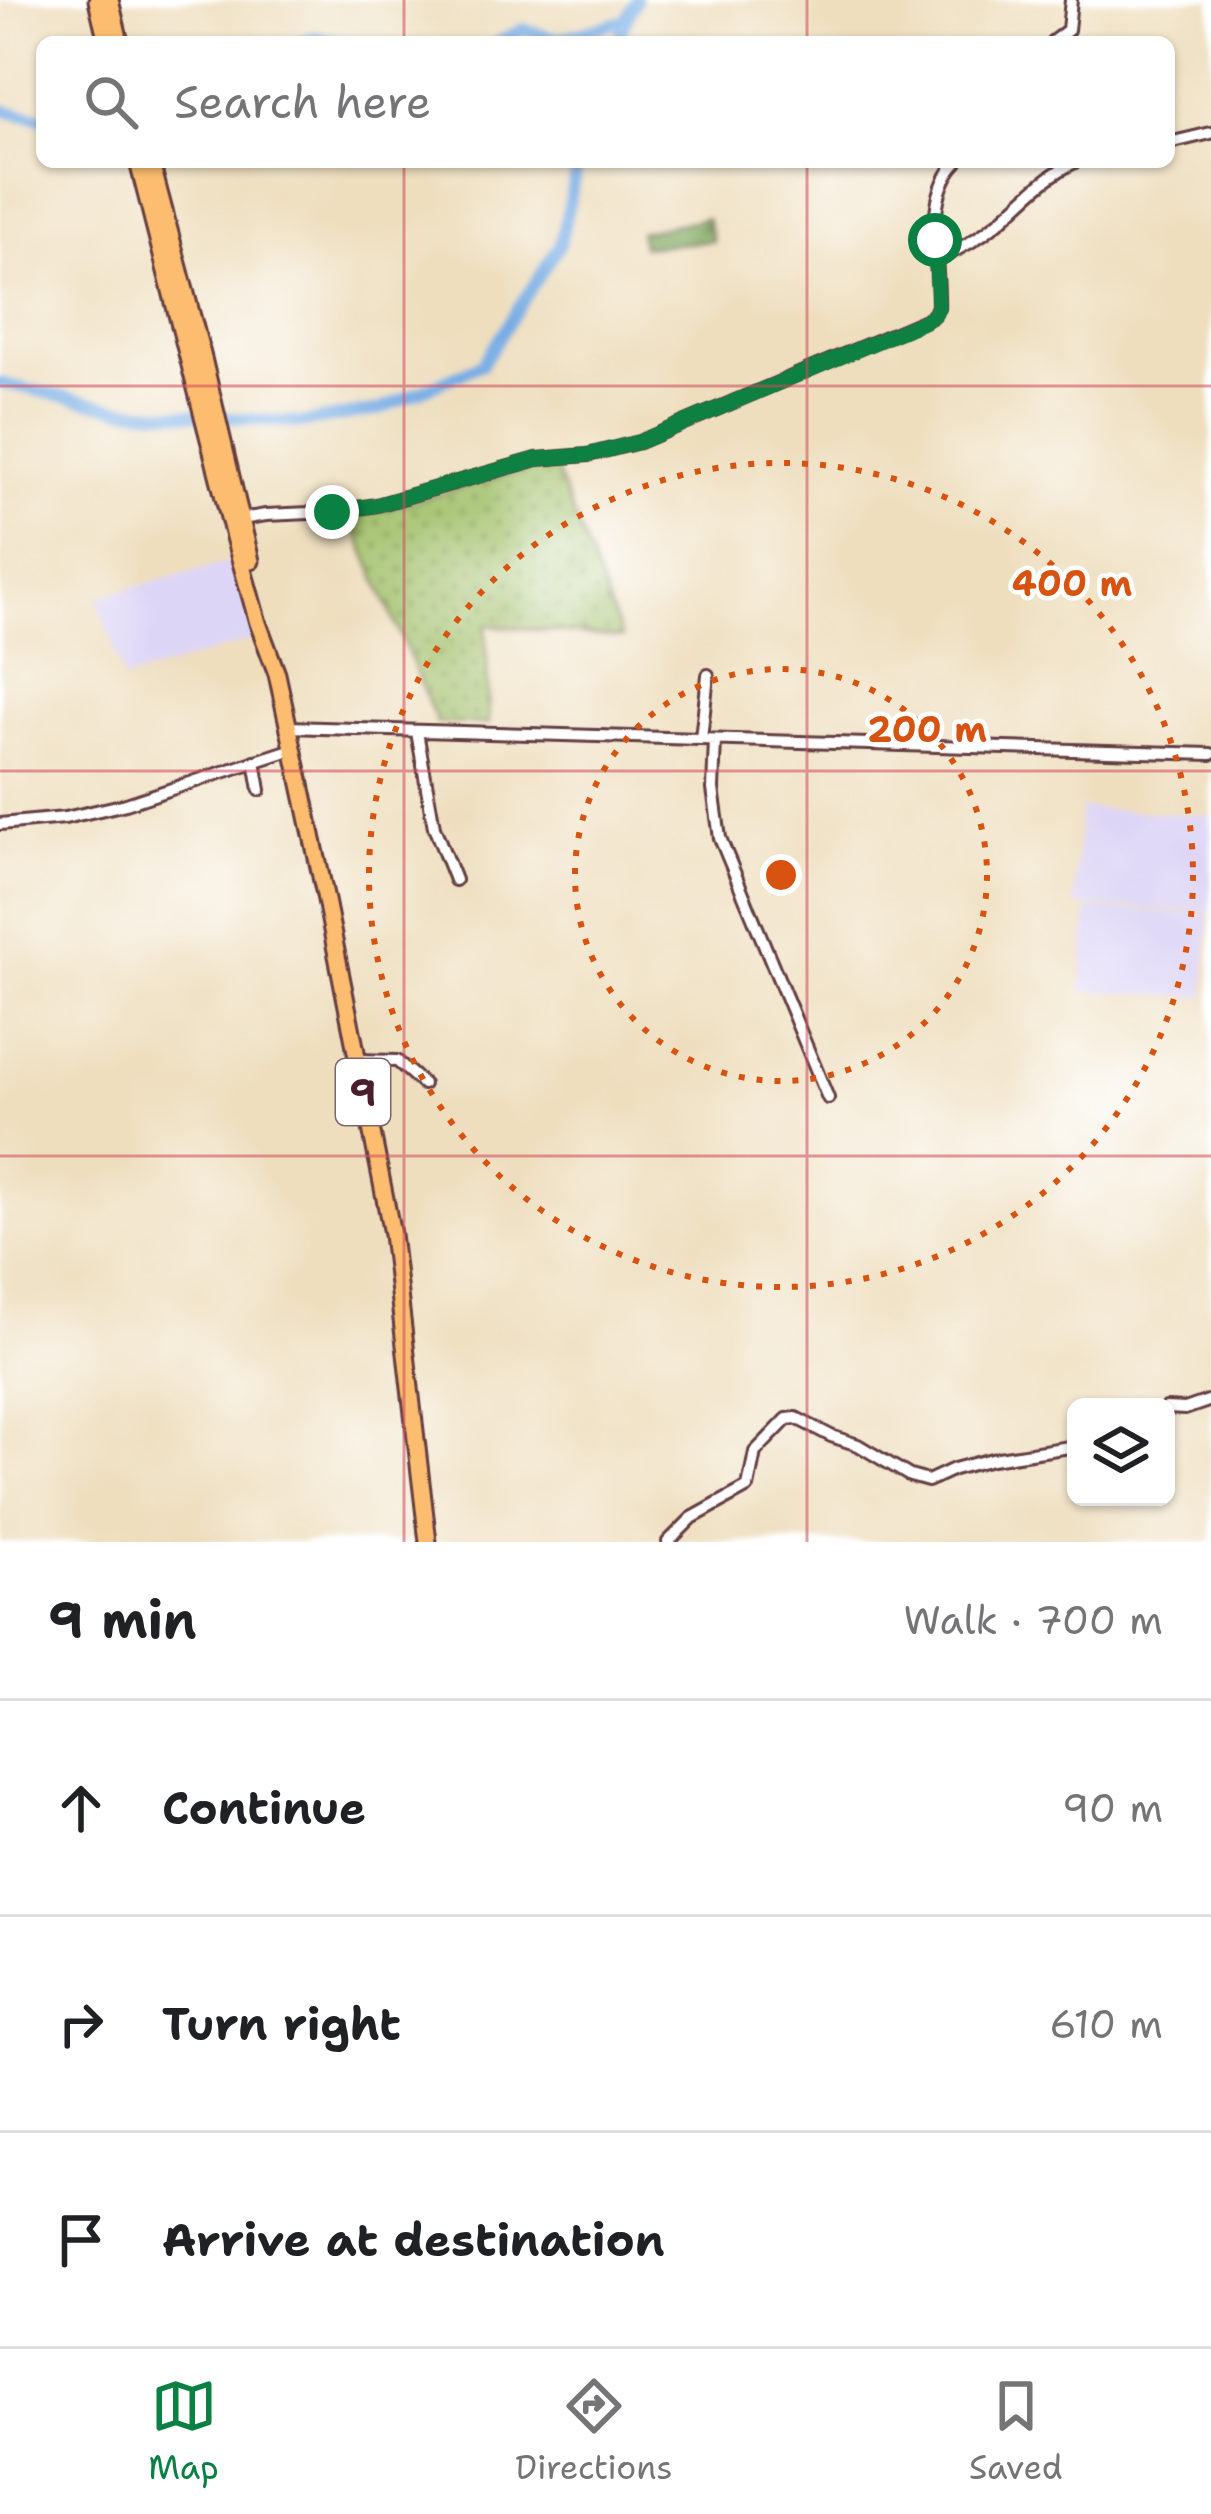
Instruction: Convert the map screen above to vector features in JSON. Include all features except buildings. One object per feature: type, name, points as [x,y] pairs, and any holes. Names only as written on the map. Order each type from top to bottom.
[{"type":"highway","points":[[97,0],[105,36]]},
{"type":"highway","points":[[110,0],[119,36]]},
{"type":"highway","name":"9","points":[[142,168],[150,182],[293,749],[392,1234],[428,1542]]},
{"type":"highway","name":"9","points":[[150,182],[151,168]]},
{"type":"street","points":[[1060,36],[1068,30],[1071,0]]},
{"type":"street","points":[[1175,142],[1211,133]]},
{"type":"street","points":[[236,513],[332,512],[377,505],[537,459],[588,455],[639,442],[930,319],[938,308],[934,260],[940,191],[952,168]]},
{"type":"street","points":[[934,260],[966,246],[1036,186],[1065,168]]},
{"type":"street","points":[[708,675],[708,740],[720,838],[829,1098]]},
{"type":"street","points":[[288,727],[1211,754]]},
{"type":"street","points":[[417,732],[434,827],[454,880]]},
{"type":"street","points":[[0,824],[111,808],[293,749]]},
{"type":"street","points":[[255,761],[260,790]]},
{"type":"street","points":[[357,1060],[397,1060],[423,1084]]},
{"type":"street","points":[[1175,1408],[1211,1400]]},
{"type":"street","points":[[668,1542],[692,1518],[748,1487],[755,1452],[787,1419],[796,1418],[858,1445],[910,1476],[928,1481],[992,1459],[1067,1447]]},
{"type":"shaded area","points":[[237,560],[255,639],[124,680],[97,597]]},
{"type":"shaded area","points":[[1080,808],[1211,816],[1211,912],[1074,905]]},
{"type":"shaded area","points":[[1087,908],[1209,914],[1205,997],[1082,991]]},
{"type":"green space","points":[[707,218],[713,241],[642,247],[639,232]]},
{"type":"green space","points":[[553,463],[622,638],[486,625],[489,724],[437,723],[351,518]]},
{"type":"waterway","points":[[568,36],[626,20],[636,0]]},
{"type":"waterway","points":[[620,36],[626,20]]},
{"type":"waterway","points":[[510,36],[523,29],[547,36]]},
{"type":"waterway","points":[[0,110],[36,117]]},
{"type":"waterway","points":[[0,383],[121,409],[301,423],[379,410],[482,364],[560,244],[577,168]]},
{"type":"route","points":[[332,512],[377,505],[537,459],[588,455],[639,442],[930,319],[939,300],[935,240]]}]
